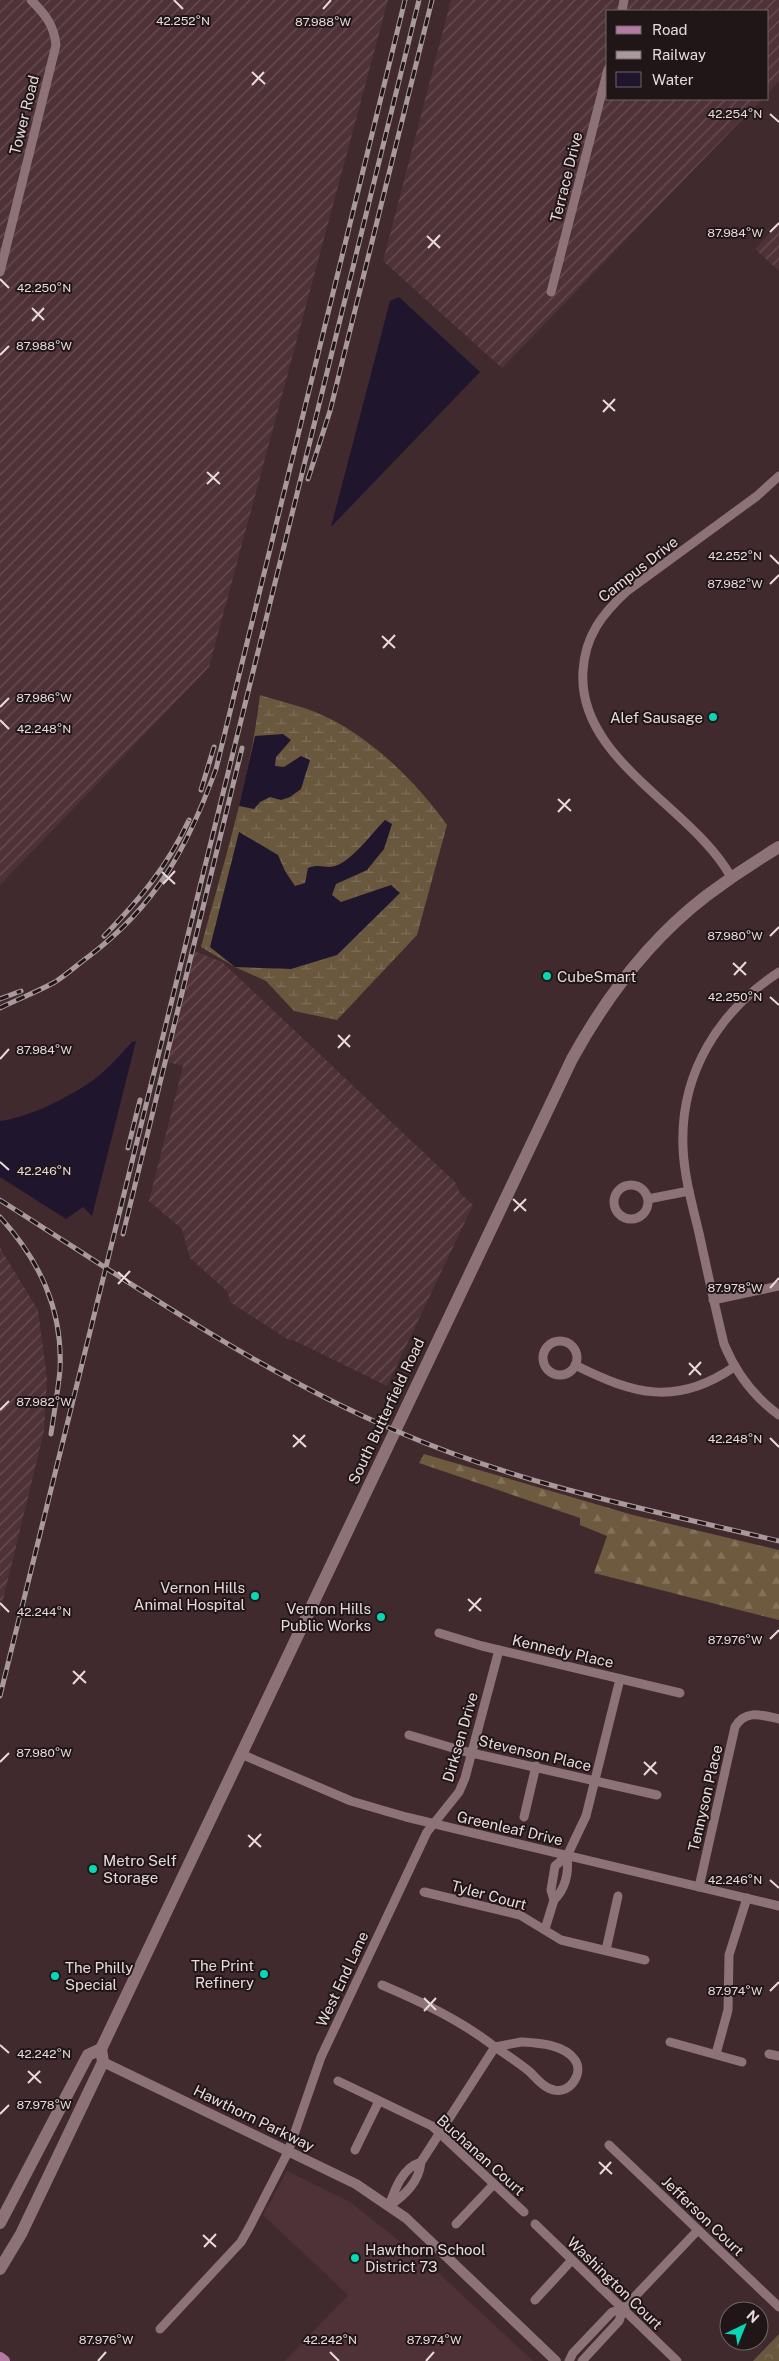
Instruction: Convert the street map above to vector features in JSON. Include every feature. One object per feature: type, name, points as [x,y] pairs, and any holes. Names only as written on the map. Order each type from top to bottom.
[{"type":"main road","name":"South Butterfield Road","points":[[0,2269],[21,2234],[241,1754],[456,1300],[585,1036],[616,988],[648,950],[682,916],[731,877],[779,846]]},
{"type":"main road","name":"South Butterfield Road","points":[[0,2223],[88,2055],[102,2056]]},
{"type":"main road","points":[[0,2358],[4,2361]]},
{"type":"street","name":"Tower Road","points":[[0,272],[56,45],[52,26],[43,11],[31,0]]},
{"type":"street","name":"Terrace Drive","points":[[551,292],[606,77]]},
{"type":"street","name":"Campus Drive","points":[[731,877],[715,852],[615,754],[600,736],[590,716],[584,693],[584,661],[592,634],[610,607],[627,591],[757,496],[779,476]]},
{"type":"street","points":[[779,972],[752,991],[730,1012],[701,1056],[692,1081],[683,1131],[689,1191],[724,1344],[734,1367],[747,1386],[779,1415]]},
{"type":"street","points":[[648,1200],[689,1191]]},
{"type":"street","points":[[714,1300],[779,1286]]},
{"type":"street","points":[[575,1365],[623,1387],[646,1392],[666,1393],[706,1383],[734,1367]]},
{"type":"street","name":"Kennedy Place","points":[[439,1633],[499,1650],[680,1693]]},
{"type":"street","name":"Dirksen Drive","points":[[434,1824],[458,1792],[472,1752],[499,1650]]},
{"type":"street","points":[[554,1900],[551,1890],[555,1866],[567,1856],[586,1816],[620,1679]]},
{"type":"street","name":"Tennyson Place","points":[[698,1887],[735,1727],[742,1718],[756,1714],[779,1719]]},
{"type":"street","name":"Stevenson Place","points":[[409,1735],[472,1752],[657,1795]]},
{"type":"street","name":"Greenleaf Drive","points":[[241,1754],[351,1801],[434,1824],[779,1906]]},
{"type":"street","points":[[524,1817],[536,1766]]},
{"type":"street","name":"West End Lane","points":[[160,2329],[241,2242],[288,2152],[320,2057],[427,1832],[434,1824]]},
{"type":"street","points":[[545,1929],[554,1900],[561,1892],[568,1870],[567,1856]]},
{"type":"street","name":"Tyler Court","points":[[424,1892],[520,1915],[561,1940],[644,1960]]},
{"type":"street","points":[[606,1950],[618,1896]]},
{"type":"street","points":[[716,2054],[728,2010],[729,1955],[747,1898]]},
{"type":"street","points":[[382,1985],[425,2004],[471,2028],[495,2047],[529,2072],[546,2087],[553,2090],[566,2090],[575,2080],[577,2074],[576,2060],[554,2046],[521,2042],[495,2047],[421,2162],[411,2165],[395,2188],[389,2206]]},
{"type":"street","points":[[670,2042],[742,2062]]},
{"type":"street","points":[[768,2054],[779,2056]]},
{"type":"street","name":"Hawthorn Parkway","points":[[102,2056],[288,2152],[356,2184],[389,2206],[406,2218],[556,2361]]},
{"type":"street","name":"Buchanan Court","points":[[338,2081],[432,2126],[524,2212]]},
{"type":"street","points":[[355,2150],[379,2101]]},
{"type":"street","name":"Jefferson Court","points":[[609,2145],[779,2307]]},
{"type":"street","points":[[456,2224],[494,2184]]},
{"type":"street","name":"Washington Court","points":[[535,2224],[673,2360]]},
{"type":"street","points":[[582,2361],[619,2321],[623,2309],[698,2230]]},
{"type":"street","points":[[535,2300],[571,2261]]},
{"type":"street","points":[[569,2361],[574,2353],[612,2312],[623,2309]]},
{"type":"shaded area","points":[[0,0],[388,0],[209,667],[0,885]]},
{"type":"shaded area","points":[[451,0],[779,0],[779,81],[769,92],[769,10],[606,10],[606,100],[761,100],[502,368],[383,261]]},
{"type":"shaded area","points":[[779,223],[779,271],[755,249]]},
{"type":"shaded area","points":[[189,949],[222,962],[455,1182],[460,1193],[473,1205],[387,1386],[293,1340],[289,1340],[230,1302],[228,1292],[190,1258],[182,1229],[149,1201],[183,1066],[164,1061]]},
{"type":"shaded area","points":[[0,1248],[38,1310],[47,1378],[44,1431],[0,1612]]},
{"type":"shaded area","points":[[287,2171],[350,2202],[431,2266],[533,2361],[285,2361],[348,2295],[263,2215]]},
{"type":"green space","points":[[260,695],[315,712],[353,732],[405,775],[435,808],[447,825],[417,935],[337,1020],[294,1011],[266,981],[235,967],[201,947],[243,791]]},
{"type":"green space","points":[[424,1454],[633,1515],[779,1550],[779,1620],[594,1573],[607,1536],[580,1525],[580,1518],[419,1463]]},
{"type":"green space","points":[[779,2334],[779,2361],[753,2361],[763,2351],[769,2351],[769,2344]]},
{"type":"water","points":[[399,297],[480,372],[331,527],[390,301]]},
{"type":"water","points":[[283,734],[291,740],[276,757],[275,766],[284,767],[301,756],[310,760],[301,789],[290,797],[281,800],[270,797],[260,802],[254,809],[239,806],[255,736]]},
{"type":"water","points":[[385,820],[392,824],[384,849],[367,870],[336,884],[332,895],[341,902],[391,885],[400,893],[337,955],[291,969],[235,967],[210,947],[239,832],[278,855],[285,871],[295,886],[305,883],[308,868],[335,866],[348,859]]},
{"type":"water","points":[[136,1041],[92,1216],[83,1207],[66,1219],[0,1177],[0,1121],[23,1116],[72,1094],[97,1077],[132,1042]]},
{"type":"railway","points":[[0,1008],[55,982],[88,957],[133,917],[167,873],[181,849],[205,798],[216,769],[405,0]]},
{"type":"railway","points":[[0,1696],[419,0]]},
{"type":"railway","points":[[308,479],[330,411],[432,0]]},
{"type":"railway","points":[[201,790],[214,747]]},
{"type":"railway","points":[[123,1234],[242,748]]},
{"type":"railway","points":[[104,936],[152,882],[172,853],[189,820]]},
{"type":"railway","points":[[0,999],[21,991]]},
{"type":"railway","points":[[128,1148],[140,1100]]},
{"type":"railway","points":[[0,1200],[144,1293],[242,1352],[342,1406],[394,1430],[488,1466],[536,1481],[779,1541]]},
{"type":"railway","points":[[0,1217],[27,1251],[37,1269],[53,1307],[58,1327],[60,1370],[51,1434]]},
{"type":"place","name":"Alef Sausage","points":[[713,717]]},
{"type":"place","name":"CubeSmart","points":[[547,976]]},
{"type":"place","name":"Vernon Hills Animal Hospital","points":[[255,1596]]},
{"type":"place","name":"Vernon Hills Public Works","points":[[381,1617]]},
{"type":"place","name":"Metro Self Storage","points":[[93,1869]]},
{"type":"place","name":"The Print Refinery","points":[[264,1974]]},
{"type":"place","name":"The Philly Special","points":[[55,1976]]},
{"type":"place","name":"Hawthorn School District 73","points":[[355,2258]]}]
